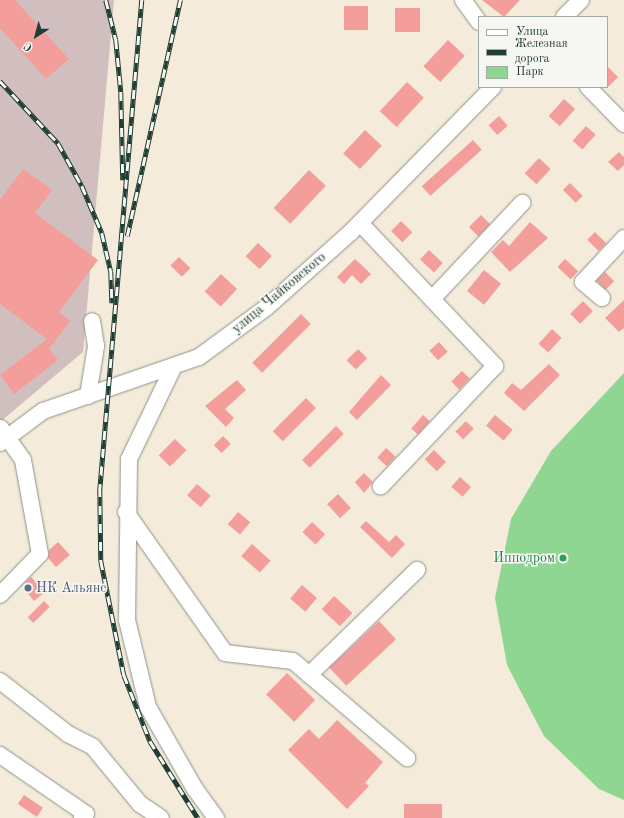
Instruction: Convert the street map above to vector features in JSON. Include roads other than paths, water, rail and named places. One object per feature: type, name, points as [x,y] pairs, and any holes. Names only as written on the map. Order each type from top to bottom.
[{"type":"street","points":[[463,0],[478,21]]},
{"type":"street","points":[[565,16],[581,0]]},
{"type":"street","name":"улица Чайковского","points":[[3,434],[43,411],[199,357],[267,307],[360,223],[492,88]]},
{"type":"street","points":[[589,88],[624,124]]},
{"type":"street","points":[[432,299],[522,203]]},
{"type":"street","points":[[360,223],[495,366],[381,486]]},
{"type":"street","points":[[602,298],[583,282],[624,238]]},
{"type":"street","points":[[88,396],[96,346],[92,321]]},
{"type":"street","points":[[174,366],[129,459],[126,512],[127,620],[148,707],[195,789],[216,818]]},
{"type":"street","points":[[0,594],[40,554],[23,460],[3,434]]},
{"type":"street","points":[[126,512],[225,653],[293,661],[407,758]]},
{"type":"street","points":[[309,675],[417,570]]},
{"type":"street","points":[[0,681],[68,734],[93,747],[140,804],[161,818]]},
{"type":"street","points":[[0,755],[86,817]]},
{"type":"railway","points":[[106,0],[116,40],[121,92],[123,180]]},
{"type":"railway","points":[[142,0],[100,488],[101,561],[124,675],[150,741],[198,818]]},
{"type":"railway","points":[[127,236],[180,0]]},
{"type":"railway","points":[[0,81],[58,143],[82,186],[102,233],[111,271],[112,303]]},
{"type":"place","name":"Ипподром","points":[[563,558]]},
{"type":"place","name":"НК Альянс","points":[[28,588]]}]
